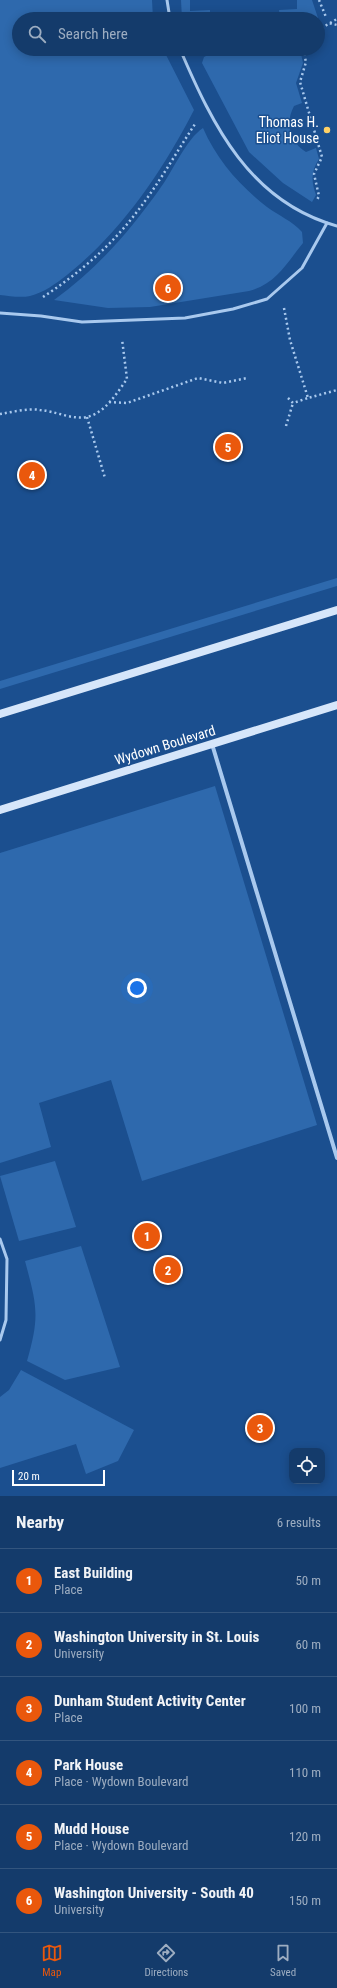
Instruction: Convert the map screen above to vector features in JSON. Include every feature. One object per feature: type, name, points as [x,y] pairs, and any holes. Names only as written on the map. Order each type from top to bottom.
[{"type":"street","points":[[0,714],[337,610]]},
{"type":"street","name":"Wydown Boulevard","points":[[0,810],[337,705]]},
{"type":"street","points":[[212,744],[337,1158]]},
{"type":"lane","points":[[167,0],[169,12]]},
{"type":"lane","points":[[184,56],[218,129],[248,170],[266,188],[289,206],[307,215],[337,226]]},
{"type":"lane","points":[[0,313],[82,322],[185,318],[233,309],[267,299],[302,268],[327,223]]},
{"type":"lane","points":[[0,1239],[7,1259],[7,1267],[6,1320],[0,1340]]},
{"type":"path","points":[[319,0],[324,12]]},
{"type":"path","points":[[325,26],[337,20]]},
{"type":"path","points":[[329,23],[337,25]]},
{"type":"path","points":[[305,56],[306,62],[300,82],[322,158],[314,174],[319,196],[307,215]]},
{"type":"path","points":[[13,314],[61,286],[107,246],[136,213],[207,107]]},
{"type":"path","points":[[280,288],[290,340],[308,398]]},
{"type":"path","points":[[0,414],[39,410],[87,417],[102,409],[127,379],[119,320]]},
{"type":"path","points":[[109,402],[128,403],[198,378],[223,383],[247,378]]},
{"type":"path","points":[[293,403],[337,390]]},
{"type":"path","points":[[288,398],[293,403]]},
{"type":"path","points":[[286,426],[293,403]]},
{"type":"path","points":[[87,417],[105,478]]},
{"type":"shaded area","points":[[0,0],[152,0],[153,12],[12,12],[12,56],[167,56],[194,110],[168,156],[139,199],[123,220],[87,258],[59,281],[40,293],[26,297],[0,295]]},
{"type":"shaded area","points":[[181,0],[190,0],[190,11],[210,10],[210,12],[182,12]]},
{"type":"shaded area","points":[[297,0],[312,0],[316,12],[279,12],[279,10],[297,9]]},
{"type":"shaded area","points":[[302,56],[303,63],[296,83],[302,103],[294,106],[291,112],[289,125],[292,137],[300,148],[306,152],[316,148],[319,159],[313,172],[313,185],[316,195],[312,202],[283,183],[249,152],[202,63],[204,57]]},
{"type":"shaded area","points":[[203,128],[215,151],[238,181],[267,207],[289,221],[302,232],[303,243],[286,266],[266,284],[249,291],[150,307],[108,308],[54,300],[98,263],[124,235],[164,183],[185,148]]},
{"type":"shaded area","points":[[337,578],[337,586],[0,689],[0,681]]},
{"type":"shaded area","points":[[215,786],[317,1125],[142,1181],[111,1080],[39,1103],[51,1147],[0,1163],[0,853]]},
{"type":"shaded area","points":[[55,1161],[76,1227],[19,1241],[0,1176]]},
{"type":"shaded area","points":[[81,1246],[120,1367],[65,1380],[27,1361],[34,1333],[35,1311],[32,1289],[25,1261]]},
{"type":"shaded area","points":[[21,1370],[134,1430],[118,1461],[86,1474],[76,1444],[0,1468],[0,1397],[9,1390]]},
{"type":"place","name":"Thomas H. Eliot House","points":[[327,130]]},
{"type":"place","name":"Washington University - South 40","points":[[168,288]]},
{"type":"place","name":"Mudd House","points":[[228,447]]},
{"type":"place","name":"Park House","points":[[32,475]]},
{"type":"place","name":"East Building","points":[[147,1236]]},
{"type":"place","name":"Washington University in St. Louis","points":[[168,1270]]},
{"type":"place","name":"Dunham Student Activity Center","points":[[260,1428]]}]
